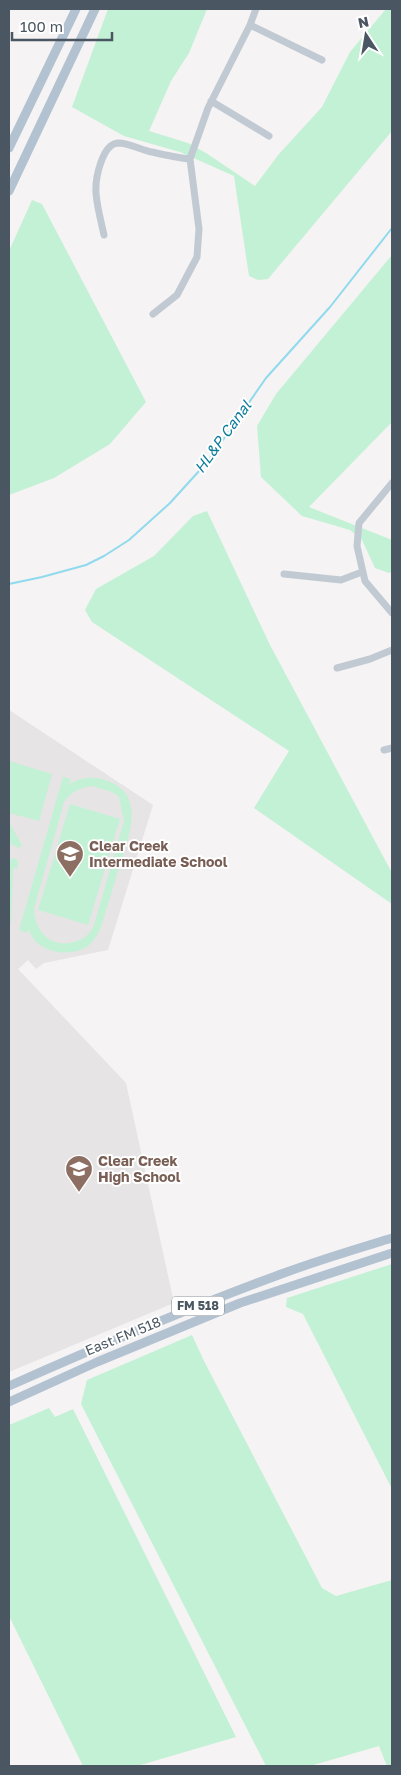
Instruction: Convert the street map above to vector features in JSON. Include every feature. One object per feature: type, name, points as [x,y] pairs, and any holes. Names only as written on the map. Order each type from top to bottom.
[{"type":"main road","points":[[9,148],[76,9]]},
{"type":"main road","points":[[9,191],[95,9]]},
{"type":"main road","points":[[64,33],[81,39]]},
{"type":"main road","name":"East FM 518","points":[[9,1386],[165,1319],[286,1272],[392,1238]]},
{"type":"main road","name":"East FM 518","points":[[9,1402],[97,1362],[240,1303],[392,1253]]},
{"type":"main road","points":[[286,1272],[291,1286]]},
{"type":"main road","points":[[165,1319],[169,1332]]},
{"type":"main road","points":[[93,1349],[97,1362]]},
{"type":"street","points":[[153,314],[177,294],[197,257],[199,229],[190,159],[211,101],[250,25],[256,9]]},
{"type":"street","points":[[250,25],[322,60]]},
{"type":"street","points":[[211,101],[269,136]]},
{"type":"street","points":[[104,235],[96,191],[102,158],[108,148],[115,143],[124,143],[152,152],[190,159]]},
{"type":"street","points":[[392,483],[359,523],[357,546],[365,581],[392,613]]},
{"type":"street","points":[[284,574],[341,580],[362,572]]},
{"type":"street","points":[[337,668],[370,659],[392,650]]},
{"type":"street","points":[[384,750],[392,748]]},
{"type":"shaded area","name":"Clear Creek High School","points":[[9,710],[153,805],[108,950],[44,963],[36,969],[28,960],[18,969],[126,1083],[174,1303],[9,1372]]},
{"type":"green space","points":[[108,9],[207,9],[189,53],[171,81],[149,131],[188,143],[255,186],[279,154],[322,107],[350,52],[386,9],[392,9],[392,131],[268,279],[258,280],[249,276],[234,176],[180,152],[124,136],[72,107]]},
{"type":"green space","points":[[32,200],[42,204],[146,402],[110,444],[54,478],[9,495],[9,251]]},
{"type":"green space","points":[[392,255],[392,422],[309,507],[392,540],[392,572],[389,573],[375,568],[362,540],[350,530],[302,516],[261,477],[257,426],[276,394]]},
{"type":"green space","points":[[207,511],[270,645],[392,873],[392,904],[254,808],[289,751],[92,622],[85,610],[96,589],[154,556],[193,516]]},
{"type":"green space","points":[[9,761],[52,774],[39,821],[9,813]]},
{"type":"green space","points":[[63,777],[71,779],[69,785],[77,780],[96,778],[118,786],[127,795],[131,806],[132,818],[127,843],[101,927],[96,937],[88,946],[80,950],[62,952],[45,948],[32,937],[29,929],[27,933],[19,930]],"holes":[[[92,786],[112,792],[119,797],[124,821],[94,925],[89,933],[80,940],[68,943],[53,941],[42,932],[35,918],[34,909],[64,802],[79,789],[87,787]]]},
{"type":"green space","points":[[70,804],[120,819],[88,925],[38,910]]},
{"type":"green space","points":[[9,822],[22,845],[19,848],[9,843]]},
{"type":"green space","points":[[14,858],[18,861],[17,869],[13,868],[11,924],[9,923],[9,861]]},
{"type":"green space","points":[[392,1264],[392,1489],[303,1314],[286,1307],[287,1298]]},
{"type":"green space","points":[[192,1335],[322,1588],[336,1596],[392,1580],[392,1766],[387,1766],[379,1746],[310,1766],[266,1766],[81,1404],[87,1380]]},
{"type":"green space","points":[[49,1408],[55,1417],[73,1409],[236,1737],[137,1766],[83,1766],[9,1616],[9,1425]]},
{"type":"waterway","name":"HL&P Canal","points":[[9,584],[86,565],[104,556],[129,540],[170,503],[209,460],[266,378],[330,307],[392,228]]},
{"type":"place","name":"Clear Creek Intermediate School","points":[[70,878]]},
{"type":"place","name":"Clear Creek High School","points":[[79,1193]]}]
